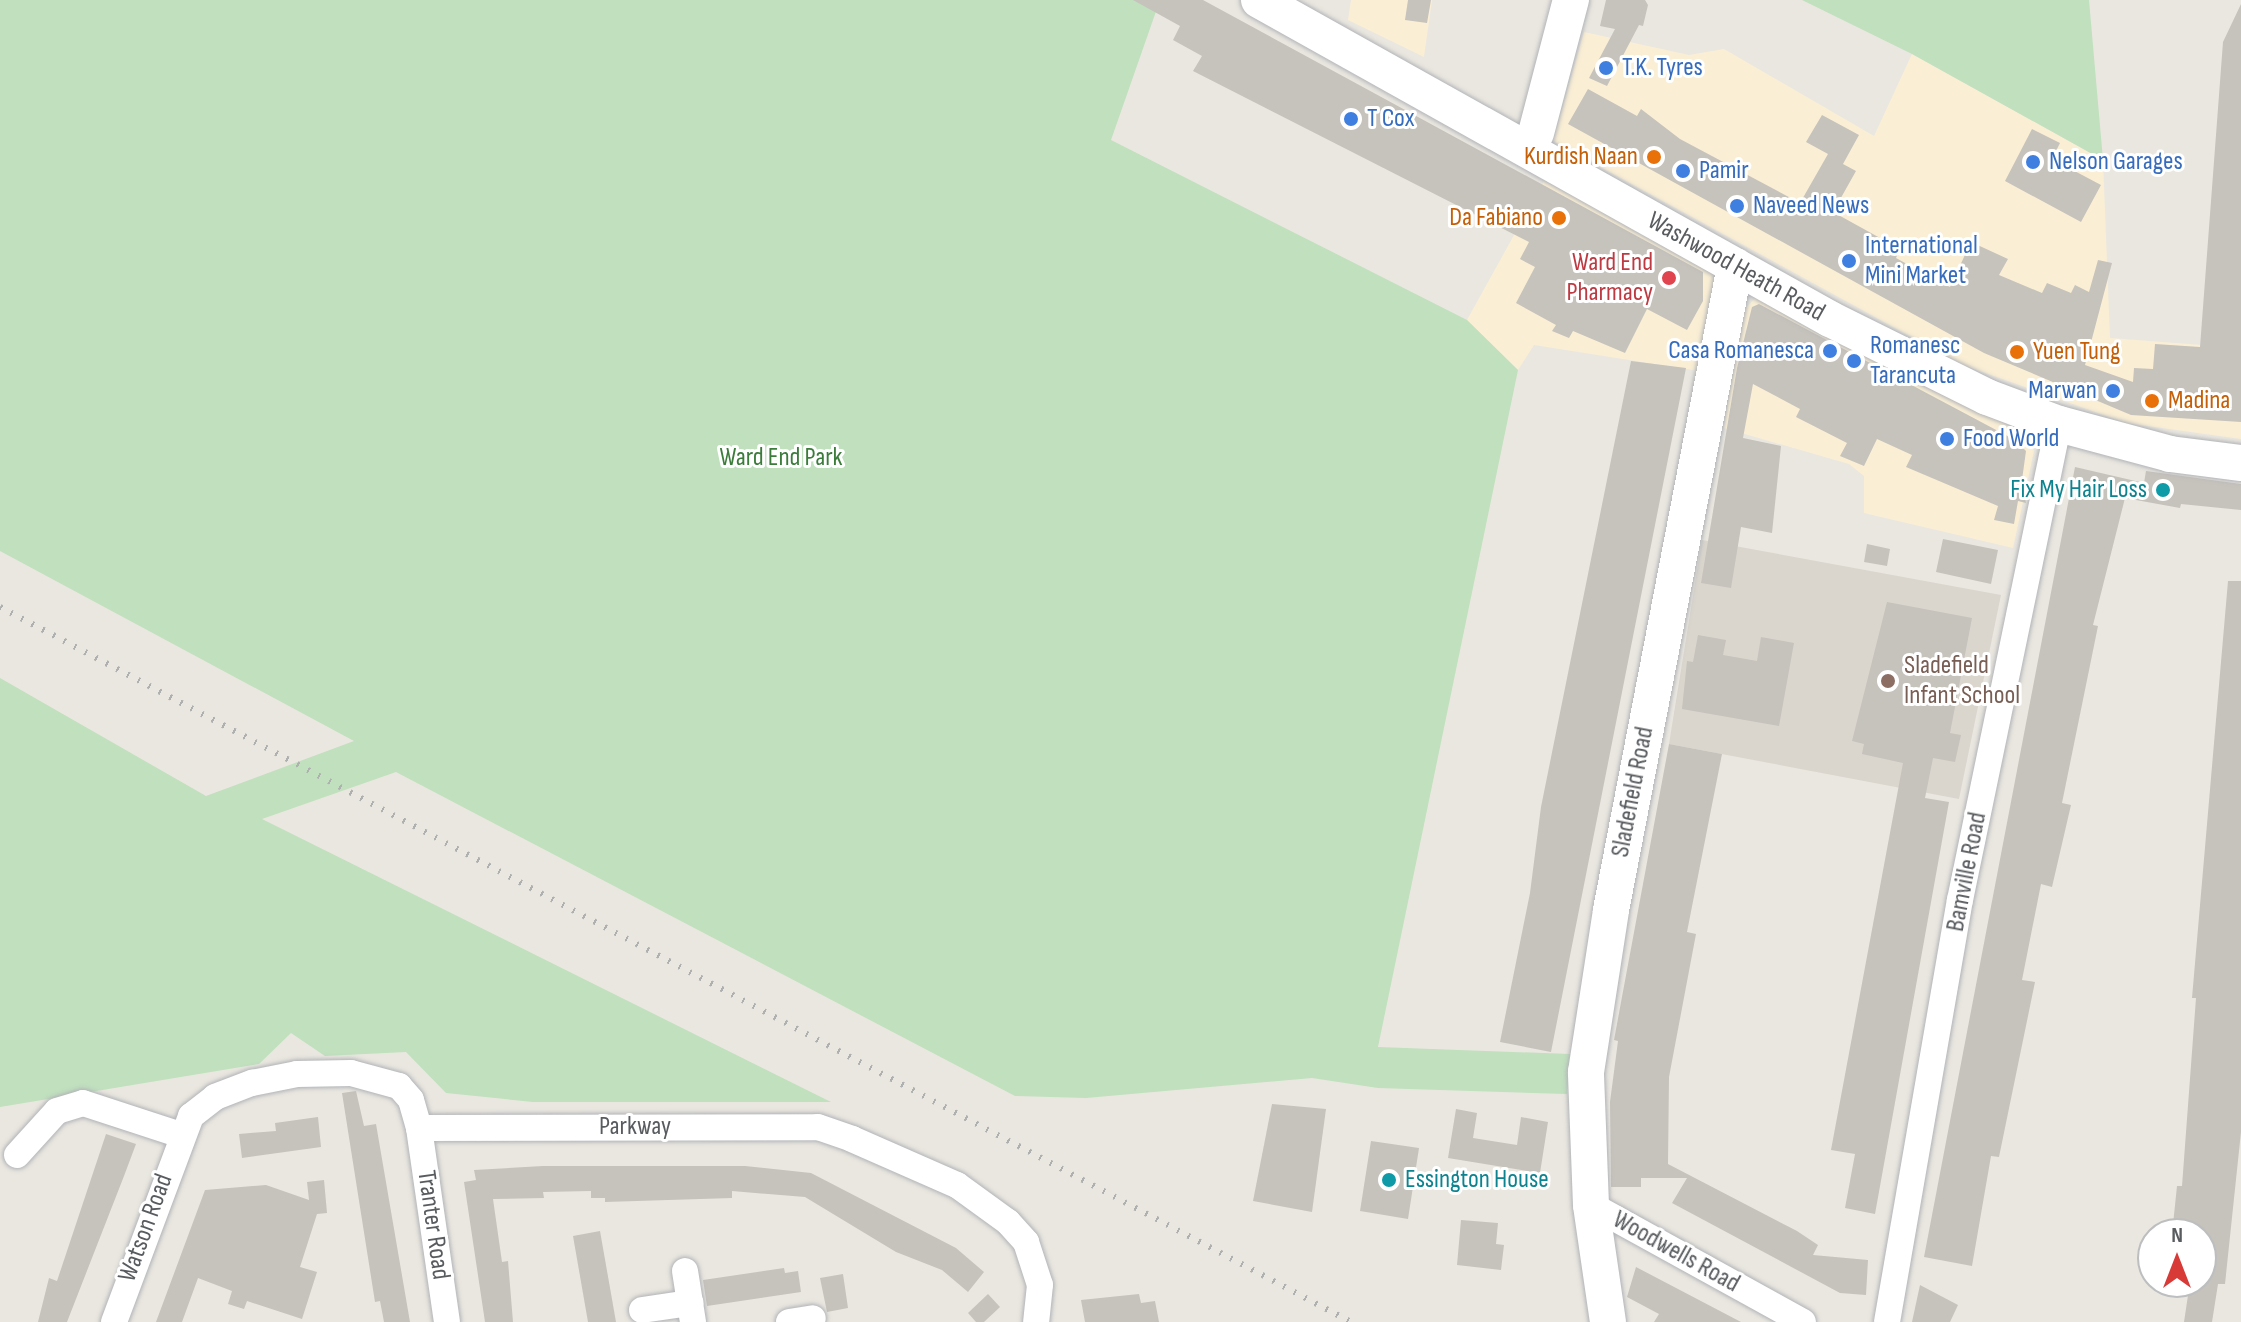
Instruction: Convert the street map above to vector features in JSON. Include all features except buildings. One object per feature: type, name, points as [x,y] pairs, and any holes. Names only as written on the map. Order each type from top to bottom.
[{"type":"street","name":"Washwood Heath Road","points":[[1259,0],[1534,143],[1735,266],[1987,397],[2059,424],[2170,454],[2241,463]]},
{"type":"street","points":[[1534,143],[1571,0]]},
{"type":"street","name":"Sladefield Road","points":[[1608,1322],[1591,1205],[1586,1072],[1611,910],[1735,266]]},
{"type":"street","name":"Bamville Road","points":[[1887,1322],[1960,900],[2059,424]]},
{"type":"street","points":[[17,1155],[57,1111],[83,1103],[181,1135],[191,1116],[215,1097],[297,1074],[351,1073],[387,1081],[411,1100],[419,1128]]},
{"type":"street","name":"Parkway","points":[[419,1128],[818,1127],[957,1185],[1008,1222],[1026,1242],[1040,1285],[1036,1322]]},
{"type":"street","name":"Tranter Road","points":[[419,1128],[447,1322]]},
{"type":"street","name":"Watson Road","points":[[114,1322],[181,1135]]},
{"type":"street","name":"Woodwells Road","points":[[1591,1205],[1803,1322]]},
{"type":"street","points":[[642,1310],[691,1313],[685,1271]]},
{"type":"shaded area","points":[[1351,0],[1432,0],[1424,57],[1348,20]]},
{"type":"shaded area","points":[[1584,32],[1689,55],[1724,49],[1874,136],[1912,54],[2103,160],[2110,338],[2241,348],[2241,439],[2126,423],[1963,365],[1553,141]]},
{"type":"shaded area","points":[[1544,181],[1712,268],[1714,286],[1699,371],[1534,345],[1518,370],[1467,320]]},
{"type":"shaded area","points":[[1757,296],[2026,435],[2034,451],[2013,548],[1864,513],[1864,476],[1849,464],[1724,428],[1742,312]]},
{"type":"shaded area","name":"Sladefield Infant School","points":[[1702,540],[2001,595],[1959,799],[1669,744]]},
{"type":"green space","name":"Ward End Park","points":[[0,0],[1160,0],[1111,140],[1467,320],[1518,370],[1378,1047],[1570,1054],[1567,1094],[1378,1088],[1312,1078],[1086,1098],[1015,1096],[396,772],[262,819],[831,1102],[533,1102],[446,1093],[406,1052],[325,1056],[291,1033],[259,1064],[0,1107],[0,678],[206,796],[354,741],[0,551]]},
{"type":"green space","points":[[1802,0],[2089,0],[2103,160],[1912,54]]},
{"type":"railway","points":[[0,607],[1351,1322]]},
{"type":"place","name":"T.K. Tyres","points":[[1606,68]]},
{"type":"place","name":"T Cox","points":[[1351,119]]},
{"type":"place","name":"Kurdish Naan","points":[[1654,157]]},
{"type":"place","name":"Nelson Garages","points":[[2033,162]]},
{"type":"place","name":"Pamir","points":[[1683,171]]},
{"type":"place","name":"Naveed News","points":[[1737,206]]},
{"type":"place","name":"Da Fabiano","points":[[1559,218]]},
{"type":"place","name":"International Mini Market","points":[[1849,261]]},
{"type":"place","name":"Ward End Pharmacy","points":[[1669,278]]},
{"type":"place","name":"Casa Romanesca","points":[[1830,351]]},
{"type":"place","name":"Yuen Tung","points":[[2017,352]]},
{"type":"place","name":"Romanesc Tarancuta","points":[[1854,361]]},
{"type":"place","name":"Marwan","points":[[2113,391]]},
{"type":"place","name":"Madina","points":[[2152,401]]},
{"type":"place","name":"Food World","points":[[1947,439]]},
{"type":"place","name":"Fix My Hair Loss","points":[[2163,490]]},
{"type":"place","name":"Sladefield Infant School","points":[[1888,681]]},
{"type":"place","name":"Essington House","points":[[1389,1180]]}]
